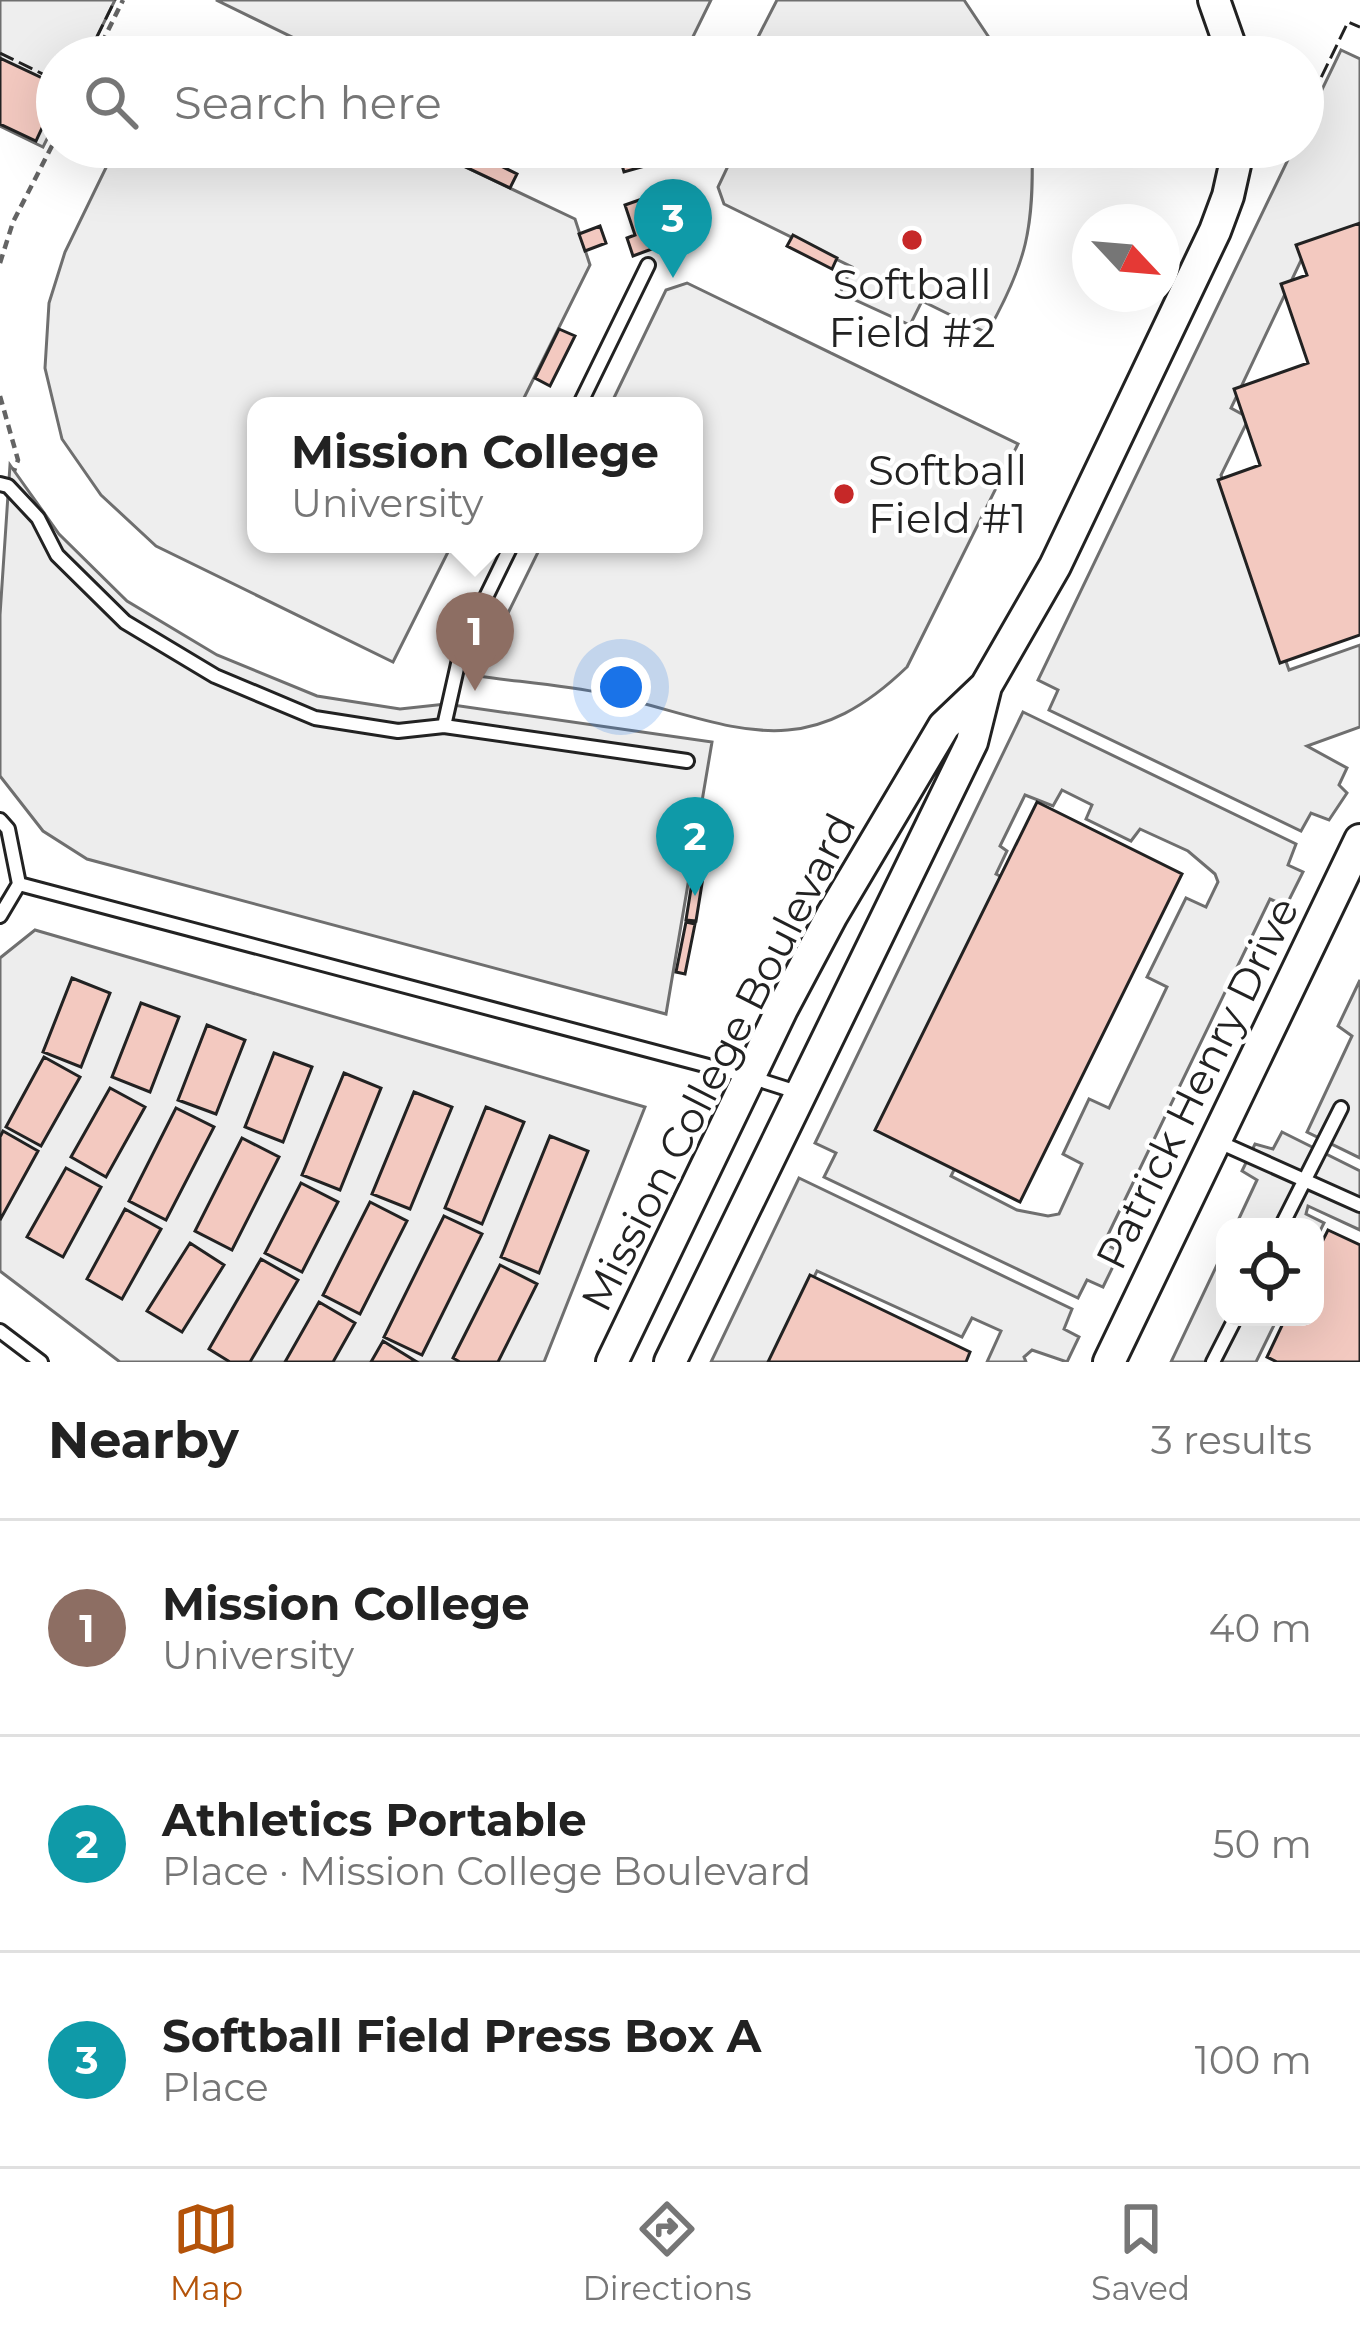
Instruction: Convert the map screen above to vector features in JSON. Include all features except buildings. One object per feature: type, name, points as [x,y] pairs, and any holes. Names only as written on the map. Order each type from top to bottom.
[{"type":"street","points":[[1214,0],[1227,36]]},
{"type":"street","name":"Mission College Boulevard","points":[[670,1362],[971,742],[986,686],[1055,566],[1215,231],[1234,168]]},
{"type":"street","name":"Mission College Boulevard","points":[[612,1362],[832,915],[944,726],[986,686]]},
{"type":"street","name":"Patrick Henry Drive","points":[[1109,1362],[1360,840]]},
{"type":"lane","points":[[583,397],[648,265]]},
{"type":"lane","points":[[4,485],[38,518],[57,555],[125,622],[215,676],[315,718],[398,731],[444,726],[687,761]]},
{"type":"lane","points":[[444,726],[462,646],[508,553]]},
{"type":"lane","points":[[0,820],[8,829],[19,884],[0,916]]},
{"type":"lane","points":[[19,884],[800,1093]]},
{"type":"lane","points":[[1285,1218],[1341,1108]]},
{"type":"lane","points":[[1215,1141],[1360,1205]]},
{"type":"lane","points":[[1213,1362],[1231,1326]]},
{"type":"lane","points":[[0,1331],[41,1362]]},
{"type":"path","points":[[105,36],[123,0]]},
{"type":"path","points":[[0,263],[13,222],[41,168]]},
{"type":"path","points":[[0,396],[18,460],[4,485]]},
{"type":"shaded area","points":[[0,0],[115,0],[97,36],[36,36],[36,144],[0,126]]},
{"type":"shaded area","points":[[216,0],[711,0],[693,36],[290,36]]},
{"type":"shaded area","points":[[777,0],[964,0],[988,36],[759,36]]},
{"type":"shaded area","points":[[1341,50],[1360,59],[1360,233],[1304,254],[1231,408],[1249,418],[1221,475],[1289,670],[1360,645],[1360,727],[1307,746],[1347,768],[1339,785],[1347,793],[1329,820],[1311,813],[1301,831],[1049,710],[1058,690],[1038,680],[1284,168],[1324,168],[1324,85]]},
{"type":"shaded area","points":[[106,168],[467,168],[575,219],[590,265],[524,397],[247,397],[247,553],[448,553],[393,662],[156,546],[101,495],[62,439],[45,368],[49,303],[65,252]]},
{"type":"shaded area","name":"Softball Field #2","points":[[727,168],[1032,168],[1025,244],[987,333],[922,301],[910,325],[840,293],[852,267],[724,204],[718,187]]},
{"type":"shaded area","name":"Softball Field #1","points":[[687,283],[1018,444],[907,667],[868,699],[832,719],[798,729],[728,726],[590,691],[477,676],[538,553],[703,553],[703,397],[614,397],[666,290]]},
{"type":"shaded area","points":[[10,465],[59,534],[127,601],[217,655],[317,696],[400,709],[446,704],[712,742],[666,1014],[87,859],[43,831],[0,776],[0,615]]},
{"type":"shaded area","points":[[1023,712],[1296,844],[1288,865],[1303,872],[1286,906],[1270,899],[1104,1243],[1120,1252],[1103,1287],[1087,1280],[1078,1298],[824,1177],[836,1153],[815,1143]],"holes":[[[1062,790],[1092,805],[1086,819],[1131,841],[1140,829],[1188,851],[1218,882],[1206,907],[1186,898],[1147,977],[1167,987],[1109,1108],[1089,1099],[1063,1154],[1082,1164],[1059,1214],[1048,1216],[1017,1210],[951,1176],[957,1164],[1004,878],[996,874],[1007,851],[1000,846],[1025,795],[1053,806]]]},
{"type":"shaded area","points":[[35,930],[645,1107],[544,1362],[120,1362],[0,1271],[0,958]]},
{"type":"shaded area","points":[[1360,980],[1360,1158],[1307,1132],[1352,1036],[1338,1026]]},
{"type":"shaded area","points":[[1282,1132],[1360,1171],[1360,1230],[1308,1206],[1306,1214],[1314,1218],[1239,1218],[1257,1180],[1242,1171],[1255,1144],[1273,1149]]},
{"type":"shaded area","points":[[799,1178],[1072,1309],[1064,1329],[1079,1337],[1067,1362],[1032,1350],[1024,1357],[1026,1362],[987,1362],[1001,1331],[972,1318],[962,1337],[817,1271],[772,1362],[711,1362]]},
{"type":"shaded area","points":[[1216,1267],[1216,1326],[1274,1326],[1256,1362],[1171,1362]]},
{"type":"fence","points":[[97,36],[115,0]]},
{"type":"fence","points":[[1324,72],[1348,22],[1360,27]]},
{"type":"fence","points":[[0,53],[36,71]]},
{"type":"place","name":"Softball Field #2","points":[[912,240]]},
{"type":"place","name":"Softball Field Press Box A","points":[[673,278]]},
{"type":"place","name":"Softball Field #1","points":[[844,494]]},
{"type":"place","name":"Mission College","points":[[475,691]]},
{"type":"place","name":"Athletics Portable","points":[[695,896]]}]
